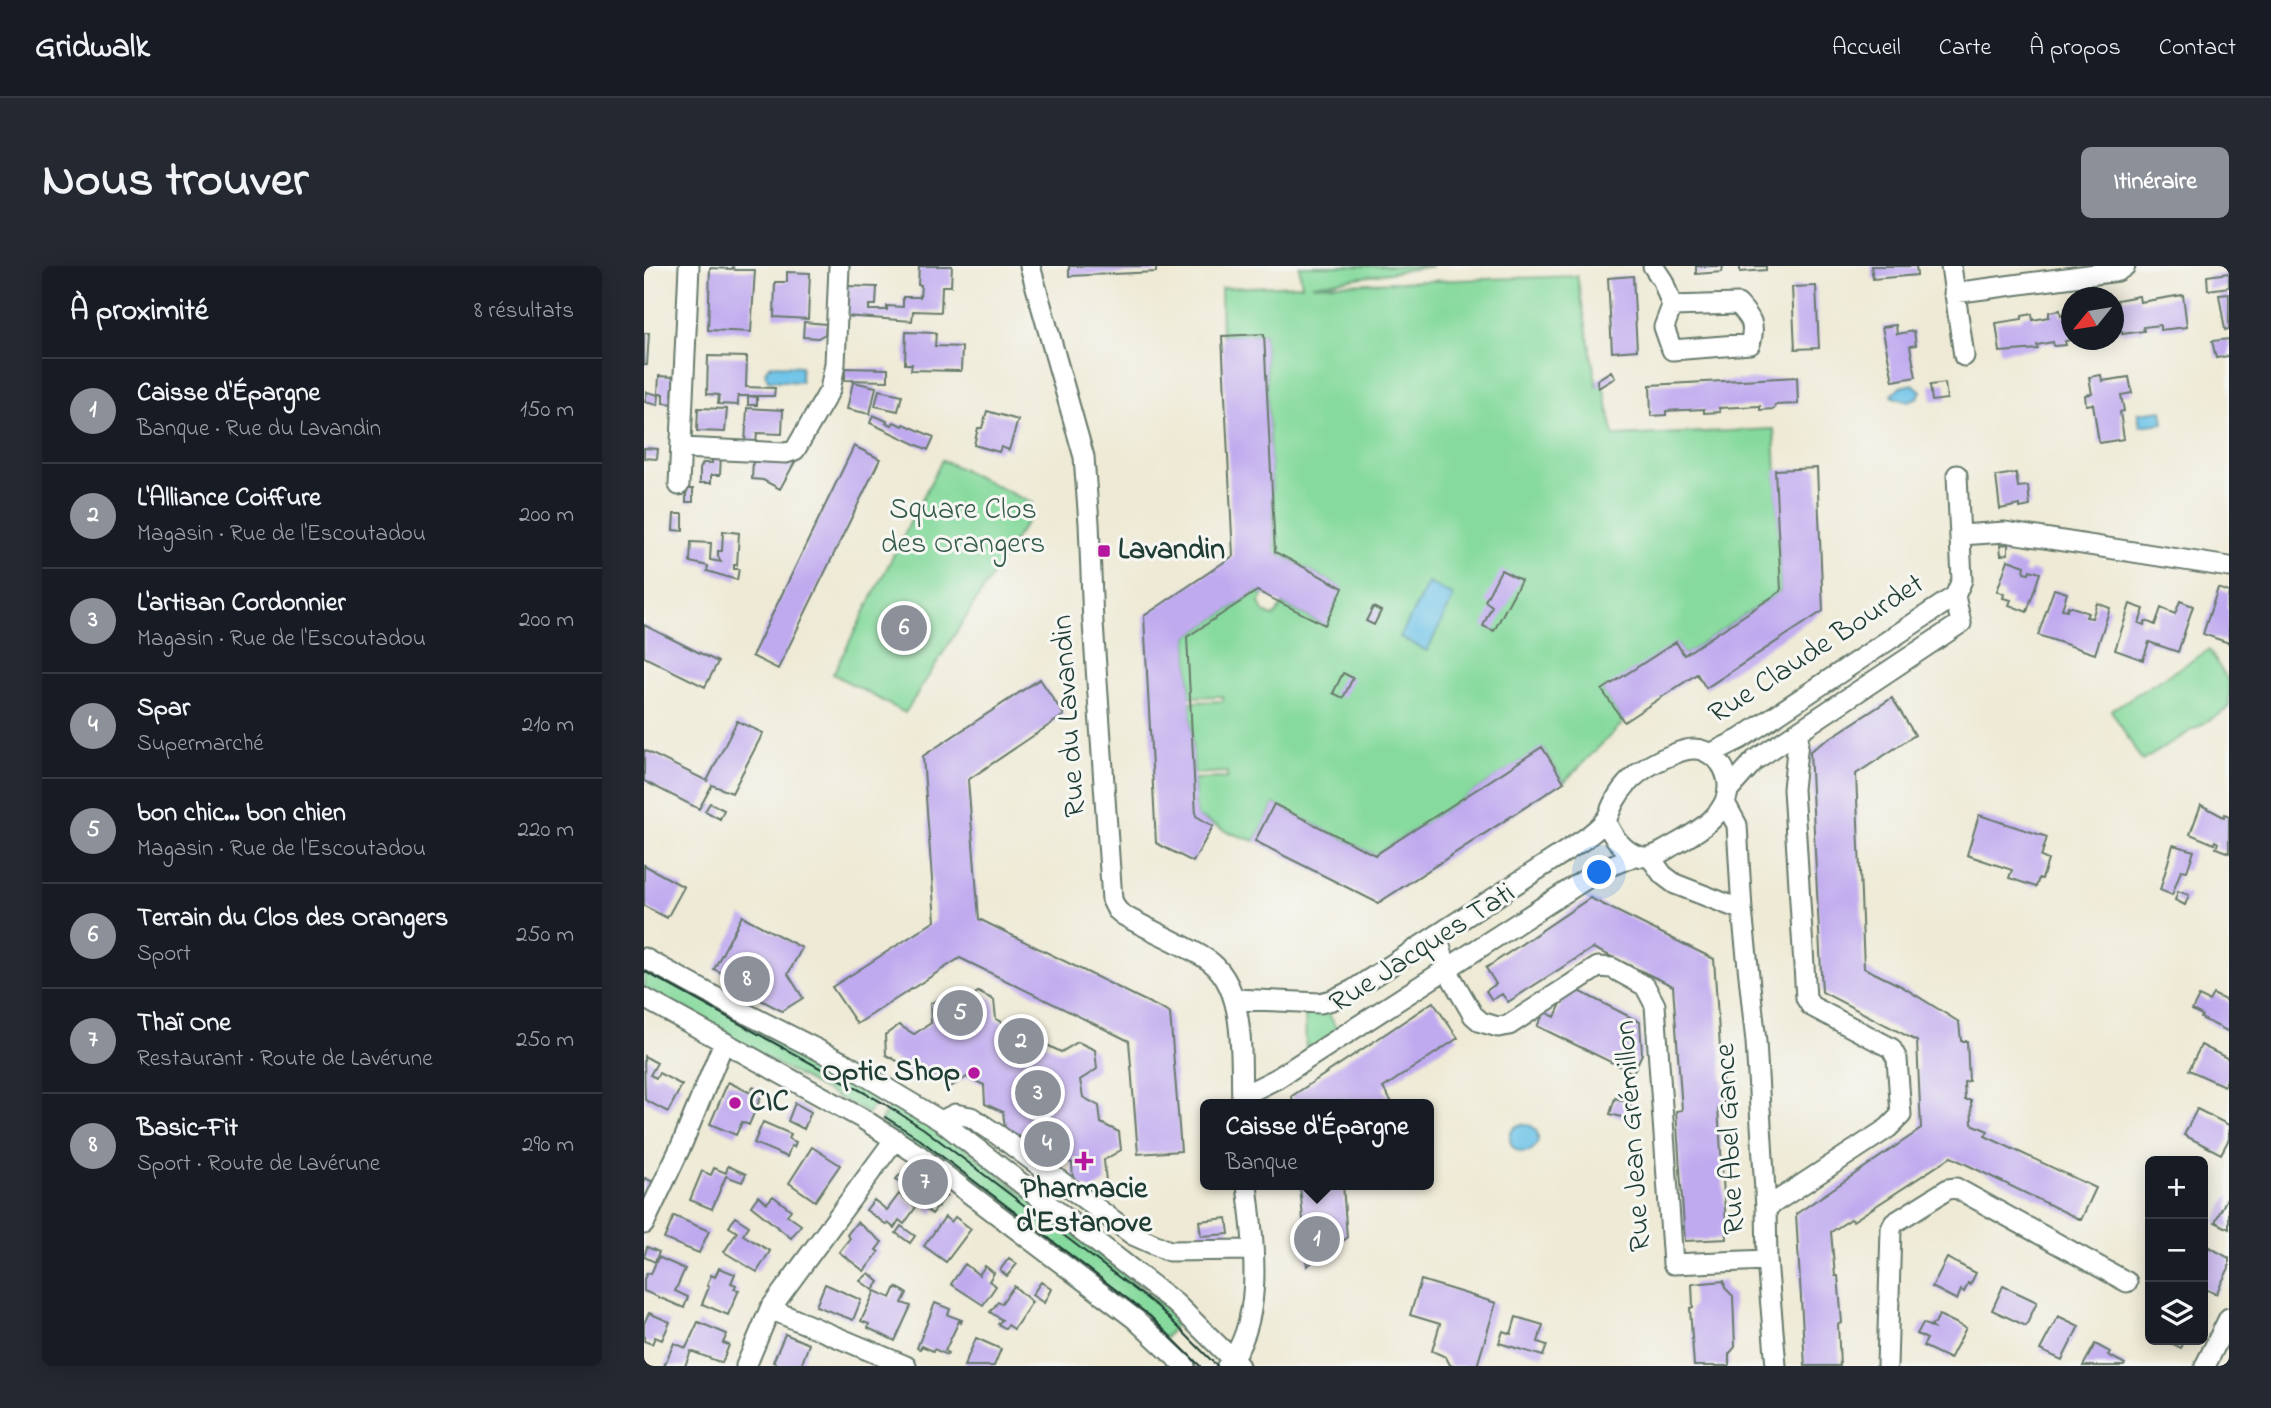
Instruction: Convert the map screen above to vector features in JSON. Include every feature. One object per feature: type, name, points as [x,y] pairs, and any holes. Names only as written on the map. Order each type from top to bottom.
[{"type":"street","points":[[679,485],[689,266]]},
{"type":"street","points":[[682,448],[786,453],[795,450],[830,390],[835,365],[839,266]]},
{"type":"street","name":"Rue du Lavandin","points":[[1030,266],[1084,457],[1112,900],[1123,915],[1206,958],[1222,972],[1231,987],[1239,1023],[1242,1099]]},
{"type":"street","points":[[1653,266],[1663,281],[1672,306]]},
{"type":"street","points":[[1951,266],[1964,356]]},
{"type":"street","points":[[1954,293],[2118,271],[2125,266]]},
{"type":"street","name":"Rue Claude Bourdet","points":[[1710,754],[1740,739],[1955,596],[1962,580],[1957,475]]},
{"type":"street","points":[[1961,535],[2005,532],[2229,567]]},
{"type":"street","name":"Rue Claude Bourdet","points":[[1727,795],[1755,760],[1961,624],[1955,596]]},
{"type":"street","points":[[1766,1208],[1888,1128],[1901,1115],[1897,1059],[1891,1048],[1811,1006],[1807,998],[1793,789],[1799,732]]},
{"type":"street","name":"Rue Jacques Tati","points":[[1235,999],[1303,1003],[1332,1000],[1353,990],[1583,840],[1606,820],[1625,786],[1656,761],[1692,749],[1701,749],[1710,754]]},
{"type":"street","points":[[1710,754],[1720,761],[1726,774],[1727,795]]},
{"type":"street","name":"Rue Jacques Tati","points":[[1244,1099],[1600,870],[1685,839],[1705,825],[1727,795]]},
{"type":"street","name":"Rue Abel Gance","points":[[1727,795],[1737,825],[1742,910],[1756,1042],[1767,1260],[1776,1366]]},
{"type":"street","points":[[1606,820],[1615,840],[1643,856],[1675,884],[1742,910]]},
{"type":"street","name":"Rue Jean Grémillon","points":[[1437,935],[1447,970],[1472,1014],[1481,1023],[1498,1027],[1509,1025],[1598,967],[1612,968],[1644,986],[1655,1005],[1673,1264],[1767,1260]]},
{"type":"street","points":[[644,958],[846,1064],[941,1121],[1175,1303],[1233,1364],[1253,1305],[1247,1190]]},
{"type":"street","points":[[644,998],[895,1139],[1125,1312],[1185,1366]]},
{"type":"street","points":[[644,1224],[682,1144],[724,1042]]},
{"type":"street","points":[[941,1121],[955,1114],[971,1117],[1133,1235],[1169,1251],[1252,1250]]},
{"type":"street","points":[[746,1366],[770,1309],[895,1139]]},
{"type":"street","points":[[1887,1366],[1891,1229],[1894,1223],[1948,1189],[1956,1188],[2127,1282]]},
{"type":"street","points":[[770,1309],[906,1366]]},
{"type":"street","points":[[2205,1366],[2229,1318]]},
{"type":"green space","points":[[1299,266],[1432,266],[1312,285],[1577,276],[1597,387],[1603,385],[1614,436],[1774,429],[1781,591],[1684,655],[1676,643],[1603,691],[1624,722],[1564,782],[1542,748],[1375,855],[1274,804],[1255,841],[1230,833],[1196,816],[1194,779],[1227,778],[1227,772],[1194,774],[1190,702],[1223,701],[1223,696],[1190,697],[1187,637],[1257,591],[1264,594],[1259,603],[1264,612],[1274,617],[1283,604],[1324,625],[1342,588],[1275,552],[1264,334],[1222,336],[1221,288],[1302,285]]},
{"type":"green space","name":"Square Clos des Orangers","points":[[942,460],[1032,503],[1032,513],[905,713],[833,674]]},
{"type":"green space","points":[[2209,650],[2229,682],[2229,708],[2142,761],[2111,710]]},
{"type":"green space","points":[[644,965],[882,1090],[868,1114],[644,991]]},
{"type":"green space","points":[[1305,1010],[1327,1010],[1337,1030],[1306,1053]]},
{"type":"green space","points":[[895,1098],[944,1131],[1180,1319],[1165,1338],[880,1122]]},
{"type":"water","points":[[773,365],[801,366],[801,382],[768,380],[765,372]]},
{"type":"water","points":[[1913,384],[1921,391],[1918,397],[1908,402],[1893,397],[1892,394],[1900,387]]},
{"type":"water","points":[[2162,410],[2164,423],[2140,426],[2138,413]]},
{"type":"water","points":[[1428,583],[1454,596],[1427,651],[1400,637]]},
{"type":"water","points":[[1524,1124],[1534,1128],[1538,1138],[1534,1148],[1524,1152],[1514,1148],[1510,1138],[1514,1128]]},
{"type":"building","points":[[919,266],[952,266],[951,286],[942,286],[941,312],[913,311],[912,321],[844,316],[845,286],[877,287],[876,305],[869,305],[869,310],[887,310],[887,306],[903,307],[903,297],[920,297]]},
{"type":"building","points":[[1069,266],[1156,266],[1156,272],[1069,276]]},
{"type":"building","points":[[1696,266],[1723,266],[1722,272],[1696,274]]},
{"type":"building","points":[[1740,266],[1766,266],[1766,270],[1740,272]]},
{"type":"building","points":[[1871,266],[1916,266],[1917,275],[1873,279]]},
{"type":"building","points":[[733,267],[735,270],[755,270],[751,332],[708,330],[710,268]]},
{"type":"building","points":[[787,272],[810,273],[808,319],[774,317],[775,282],[787,282]]},
{"type":"building","points":[[2229,273],[2229,287],[2208,290],[2207,276]]},
{"type":"building","points":[[1633,276],[1637,350],[1612,352],[1608,278]]},
{"type":"building","points":[[1816,286],[1819,348],[1795,349],[1792,287]]},
{"type":"building","points":[[2229,294],[2229,329],[2225,330],[2219,295]]},
{"type":"building","points":[[2183,295],[2187,327],[2160,330],[2160,325],[2124,334],[2124,299],[2139,296],[2140,302]]},
{"type":"building","points":[[2060,310],[2061,345],[2054,346],[2053,342],[2037,345],[2038,349],[2000,352],[1996,323],[2022,319],[2022,316],[2032,314],[2033,320],[2049,317],[2049,312]]},
{"type":"building","points":[[804,322],[826,324],[825,334],[818,338],[803,337]]},
{"type":"building","points":[[1896,325],[1897,334],[1914,331],[1916,345],[1910,346],[1916,377],[1893,381],[1882,327]]},
{"type":"building","points":[[906,332],[936,333],[935,346],[962,347],[961,371],[911,370],[912,364],[905,364]]},
{"type":"building","points":[[644,333],[649,333],[647,365],[644,365]]},
{"type":"building","points":[[1264,334],[1275,552],[1343,588],[1325,625],[1257,591],[1187,637],[1196,816],[1213,826],[1193,862],[1156,843],[1144,616],[1233,556],[1222,336]]},
{"type":"building","points":[[2229,339],[2229,356],[2216,358],[2212,341]]},
{"type":"building","points":[[708,356],[747,357],[746,387],[775,388],[774,396],[738,396],[738,405],[718,404],[719,395],[707,394]]},
{"type":"building","points":[[845,368],[888,369],[888,381],[845,380]]},
{"type":"building","points":[[1611,371],[1615,378],[1598,388],[1597,380]]},
{"type":"building","points":[[2101,375],[2102,381],[2129,377],[2132,393],[2121,395],[2124,411],[2120,412],[2124,439],[2099,443],[2093,404],[2086,405],[2085,395],[2092,394],[2089,377]]},
{"type":"building","points":[[659,376],[674,377],[672,395],[677,399],[677,404],[663,403],[663,394],[658,394]]},
{"type":"building","points":[[1797,377],[1798,404],[1775,405],[1774,409],[1760,410],[1760,406],[1719,408],[1720,412],[1704,413],[1704,409],[1666,411],[1666,415],[1651,416],[1650,385]]},
{"type":"building","points":[[853,382],[876,387],[870,414],[847,409]]},
{"type":"building","points":[[1945,383],[1947,399],[1932,401],[1930,385]]},
{"type":"building","points":[[879,390],[902,395],[898,411],[875,406]]},
{"type":"building","points":[[647,392],[659,395],[658,405],[645,402]]},
{"type":"building","points":[[748,396],[757,397],[757,405],[748,405]]},
{"type":"building","points":[[698,408],[727,409],[725,432],[697,431]]},
{"type":"building","points":[[747,408],[783,410],[782,434],[757,433],[756,444],[745,444]]},
{"type":"building","points":[[987,411],[1018,420],[1009,450],[1001,447],[999,452],[974,445],[978,428],[982,428]]},
{"type":"building","points":[[873,415],[887,421],[886,423],[904,424],[934,437],[928,450],[870,423]]},
{"type":"building","points":[[854,446],[880,459],[778,669],[752,656]]},
{"type":"building","points":[[644,448],[658,449],[657,459],[644,458]]},
{"type":"building","points":[[712,455],[721,455],[720,475],[711,475],[711,483],[700,483],[700,469],[703,463],[712,463]]},
{"type":"building","points":[[753,459],[796,460],[780,489],[763,480],[752,479]]},
{"type":"building","points":[[1817,468],[1823,611],[1706,688],[1697,674],[1624,722],[1602,690],[1676,642],[1684,655],[1781,591],[1775,470]]},
{"type":"building","points":[[2016,473],[2018,487],[2028,486],[2030,506],[2000,509],[1996,476]]},
{"type":"building","points":[[686,489],[693,489],[693,502],[686,502]]},
{"type":"building","points":[[674,514],[683,514],[683,531],[673,530]]},
{"type":"building","points":[[723,531],[739,533],[737,565],[734,565],[734,569],[739,569],[737,580],[707,571],[708,566],[690,562],[691,542],[711,543],[710,560],[721,562],[718,551],[722,551]]},
{"type":"building","points":[[2008,544],[2008,554],[2001,555],[2000,545]]},
{"type":"building","points":[[2008,560],[2025,566],[2024,572],[2029,573],[2030,570],[2040,573],[2027,612],[2009,605],[2011,600],[2003,598],[2004,594],[1997,591]]},
{"type":"building","points":[[1501,570],[1521,580],[1494,631],[1483,626],[1492,606],[1485,601]]},
{"type":"building","points":[[2218,588],[2229,592],[2229,643],[2203,634]]},
{"type":"building","points":[[2054,589],[2067,593],[2062,609],[2067,610],[2068,606],[2078,609],[2088,613],[2086,617],[2092,618],[2097,603],[2110,608],[2095,654],[2038,635]]},
{"type":"building","points":[[2180,601],[2193,606],[2178,652],[2149,642],[2143,660],[2115,650],[2130,604],[2144,609],[2139,623],[2144,625],[2146,621],[2155,625],[2161,608],[2175,614]]},
{"type":"building","points":[[1373,607],[1381,611],[1374,625],[1366,621]]},
{"type":"building","points":[[644,625],[718,662],[705,687],[644,657]]},
{"type":"building","points":[[1343,673],[1353,678],[1343,698],[1333,693]]},
{"type":"building","points":[[1040,679],[1064,715],[968,780],[979,919],[1170,1013],[1181,1151],[1138,1154],[1129,1041],[960,958],[857,1024],[832,987],[935,921],[923,756]]},
{"type":"building","points":[[1892,698],[1915,735],[1856,774],[1864,968],[1901,986],[1959,1022],[1961,1041],[1967,1041],[1969,1081],[1964,1082],[1965,1100],[1971,1100],[1972,1124],[1988,1131],[1985,1136],[2096,1188],[2081,1220],[1951,1157],[1853,1221],[1851,1219],[1831,1232],[1842,1323],[1838,1324],[1840,1366],[1805,1366],[1796,1214],[1921,1129],[1917,1041],[1822,992],[1810,751]]},
{"type":"building","points":[[737,721],[763,733],[732,793],[712,785],[699,809],[644,781],[644,750],[707,781]]},
{"type":"building","points":[[1542,747],[1564,782],[1378,903],[1255,841],[1274,804],[1375,855]]},
{"type":"building","points":[[710,803],[724,810],[720,819],[705,811]]},
{"type":"building","points":[[2201,805],[2224,817],[2225,814],[2229,816],[2229,853],[2216,848],[2218,843],[2215,841],[2214,844],[2190,834]]},
{"type":"building","points":[[1979,815],[2047,837],[2041,857],[2048,860],[2042,879],[2039,878],[2036,887],[2009,878],[2012,870],[1967,855]]},
{"type":"building","points":[[2173,845],[2194,851],[2187,871],[2181,870],[2172,895],[2160,890]]},
{"type":"building","points":[[644,865],[684,887],[667,918],[644,906]]},
{"type":"building","points":[[2178,891],[2189,895],[2185,905],[2175,900]]},
{"type":"building","points":[[1590,898],[1714,959],[1724,1106],[1718,1108],[1727,1239],[1685,1241],[1676,1111],[1682,1110],[1673,986],[1593,948],[1508,1002],[1502,994],[1492,1000],[1486,991],[1496,984],[1486,968]]},
{"type":"building","points":[[742,916],[802,948],[788,974],[803,998],[782,1011],[740,989],[742,984],[714,969]]},
{"type":"building","points":[[1577,990],[1640,1022],[1642,1054],[1633,1073],[1537,1026],[1545,1012],[1555,1017],[1563,999]]},
{"type":"building","points":[[978,992],[994,1000],[996,1019],[1012,1027],[1028,1017],[1044,1025],[1045,1044],[1061,1052],[1078,1042],[1095,1050],[1097,1069],[1080,1080],[1083,1097],[1099,1106],[1101,1123],[1119,1132],[1121,1150],[1104,1160],[1106,1182],[1091,1191],[1073,1181],[1072,1163],[1005,1129],[1003,1112],[985,1104],[984,1085],[967,1077],[950,1087],[933,1078],[926,1083],[901,1071],[901,1063],[886,1055],[885,1035],[899,1025],[914,1034],[931,1023],[930,1004],[944,995],[962,1003]]},
{"type":"building","points":[[2213,994],[2229,1002],[2229,1032],[2201,1018],[2202,1015],[2192,1010],[2199,996],[2209,1001]]},
{"type":"building","points":[[1433,1002],[1458,1038],[1383,1088],[1390,1099],[1292,1099],[1292,1096]]},
{"type":"building","points":[[2201,1045],[2229,1059],[2229,1075],[2224,1086],[2189,1070]]},
{"type":"building","points":[[644,1056],[657,1063],[650,1075],[656,1078],[659,1073],[682,1085],[668,1112],[645,1100]]},
{"type":"building","points":[[728,1082],[751,1093],[753,1087],[763,1092],[749,1125],[742,1122],[736,1135],[710,1124]]},
{"type":"building","points":[[1615,1098],[1631,1103],[1626,1118],[1610,1114]]},
{"type":"building","points":[[795,1103],[811,1112],[804,1129],[788,1121]]},
{"type":"building","points":[[2197,1109],[2229,1125],[2229,1139],[2221,1154],[2184,1135]]},
{"type":"building","points":[[763,1122],[791,1134],[789,1139],[796,1142],[794,1147],[791,1146],[787,1157],[754,1143]]},
{"type":"building","points":[[812,1147],[840,1165],[815,1201],[789,1183]]},
{"type":"building","points":[[728,1166],[746,1174],[742,1182],[726,1176],[712,1209],[690,1200],[702,1171],[711,1175],[714,1168],[726,1173]]},
{"type":"building","points":[[905,1169],[918,1173],[914,1179],[920,1183],[924,1178],[947,1195],[932,1214],[925,1208],[928,1204],[896,1179]]},
{"type":"building","points":[[645,1178],[653,1182],[644,1204],[644,1181]]},
{"type":"building","points":[[1300,1190],[1343,1190],[1347,1238],[1307,1266]]},
{"type":"building","points":[[899,1194],[916,1207],[904,1224],[899,1220],[894,1228],[866,1210],[874,1200],[887,1210]]},
{"type":"building","points":[[2229,1194],[2229,1229],[2215,1222]]},
{"type":"building","points":[[758,1196],[767,1203],[773,1196],[791,1210],[787,1215],[801,1225],[791,1238],[751,1206]]},
{"type":"building","points":[[674,1216],[709,1231],[699,1253],[664,1239]]},
{"type":"building","points":[[735,1217],[749,1226],[743,1235],[770,1251],[757,1272],[724,1252],[737,1232],[729,1227]]},
{"type":"building","points":[[945,1217],[951,1222],[955,1217],[971,1229],[946,1262],[924,1246]]},
{"type":"building","points":[[1227,1218],[1229,1234],[1201,1236],[1199,1221]]},
{"type":"building","points":[[857,1222],[882,1242],[876,1250],[879,1252],[864,1271],[839,1252],[850,1238],[847,1235]]},
{"type":"building","points":[[901,1226],[915,1236],[910,1243],[896,1233]]},
{"type":"building","points":[[647,1247],[659,1252],[655,1262],[644,1257]]},
{"type":"building","points":[[2209,1247],[2229,1258],[2229,1268],[2216,1294],[2208,1290]]},
{"type":"building","points":[[658,1257],[685,1269],[675,1291],[688,1297],[684,1308],[644,1291],[644,1279],[647,1273],[651,1274]]},
{"type":"building","points":[[1009,1258],[1017,1264],[1007,1276],[1000,1270]]},
{"type":"building","points":[[1947,1258],[1976,1273],[1964,1292],[1961,1290],[1957,1300],[1932,1287]]},
{"type":"building","points":[[965,1264],[979,1275],[985,1266],[994,1273],[989,1281],[996,1286],[983,1305],[951,1284]]},
{"type":"building","points":[[719,1268],[735,1274],[731,1283],[736,1285],[734,1289],[739,1290],[728,1315],[702,1304],[711,1275],[715,1277]]},
{"type":"building","points":[[869,1273],[879,1282],[873,1290],[860,1281]]},
{"type":"building","points":[[1421,1280],[1496,1303],[1477,1366],[1450,1365],[1446,1357],[1432,1351],[1440,1324],[1410,1315]]},
{"type":"building","points":[[1724,1281],[1725,1288],[1733,1296],[1735,1347],[1729,1354],[1729,1366],[1694,1366],[1690,1308],[1693,1307],[1692,1284]]},
{"type":"building","points":[[1041,1282],[1051,1289],[1044,1303],[1032,1295]]},
{"type":"building","points":[[825,1284],[861,1300],[853,1320],[816,1306]]},
{"type":"building","points":[[1014,1286],[1032,1302],[1014,1329],[998,1324],[1002,1320],[990,1312],[998,1302],[1001,1304]]},
{"type":"building","points":[[2003,1286],[2037,1302],[2026,1326],[1992,1310]]},
{"type":"building","points":[[896,1287],[907,1293],[902,1303],[911,1306],[895,1341],[868,1328],[869,1324],[861,1321],[875,1291],[891,1298]]},
{"type":"building","points":[[935,1303],[950,1309],[948,1315],[962,1320],[961,1323],[959,1321],[945,1351],[947,1355],[922,1346],[917,1348]]},
{"type":"building","points":[[649,1313],[670,1322],[662,1340],[655,1337],[652,1344],[644,1341],[644,1323]]},
{"type":"building","points":[[1939,1315],[1966,1328],[1950,1359],[1923,1346],[1927,1339],[1917,1334],[1923,1323],[1933,1328],[1931,1325]]},
{"type":"building","points":[[2058,1316],[2079,1326],[2062,1360],[2040,1350]]},
{"type":"building","points":[[1516,1317],[1543,1325],[1538,1342],[1547,1345],[1543,1356],[1499,1343],[1503,1331],[1511,1334]]},
{"type":"building","points":[[698,1322],[727,1334],[723,1343],[729,1345],[722,1363],[691,1351],[685,1366],[664,1366],[674,1343],[686,1348]]},
{"type":"building","points":[[785,1334],[809,1344],[801,1366],[775,1366],[776,1363],[773,1362]]},
{"type":"building","points":[[976,1338],[1001,1349],[994,1366],[964,1366]]},
{"type":"building","points":[[2095,1344],[2110,1352],[2108,1355],[2125,1364],[2124,1366],[2083,1366]]},
{"type":"tram line","points":[[644,971],[883,1103],[924,1129],[1158,1307],[1217,1366]]},
{"type":"tram line","points":[[885,1117],[918,1138],[1150,1316],[1200,1366]]},
{"type":"place","name":"Lavandin","points":[[1104,551]]},
{"type":"place","name":"Terrain du Clos des Orangers","points":[[904,628]]},
{"type":"place","name":"Basic-Fit","points":[[747,979]]},
{"type":"place","name":"bon chic... bon chien","points":[[960,1013]]},
{"type":"place","name":"L'Alliance Coiffure","points":[[1021,1041]]},
{"type":"place","name":"Optic Shop","points":[[974,1073]]},
{"type":"place","name":"L'artisan Cordonnier","points":[[1038,1093]]},
{"type":"place","name":"CIC","points":[[735,1103]]},
{"type":"place","name":"Spar","points":[[1047,1144]]},
{"type":"place","name":"Pharmacie d'Estanove","points":[[1084,1161]]},
{"type":"place","name":"Thaï One","points":[[925,1182]]},
{"type":"place","name":"Caisse d'Épargne","points":[[1317,1239]]}]
